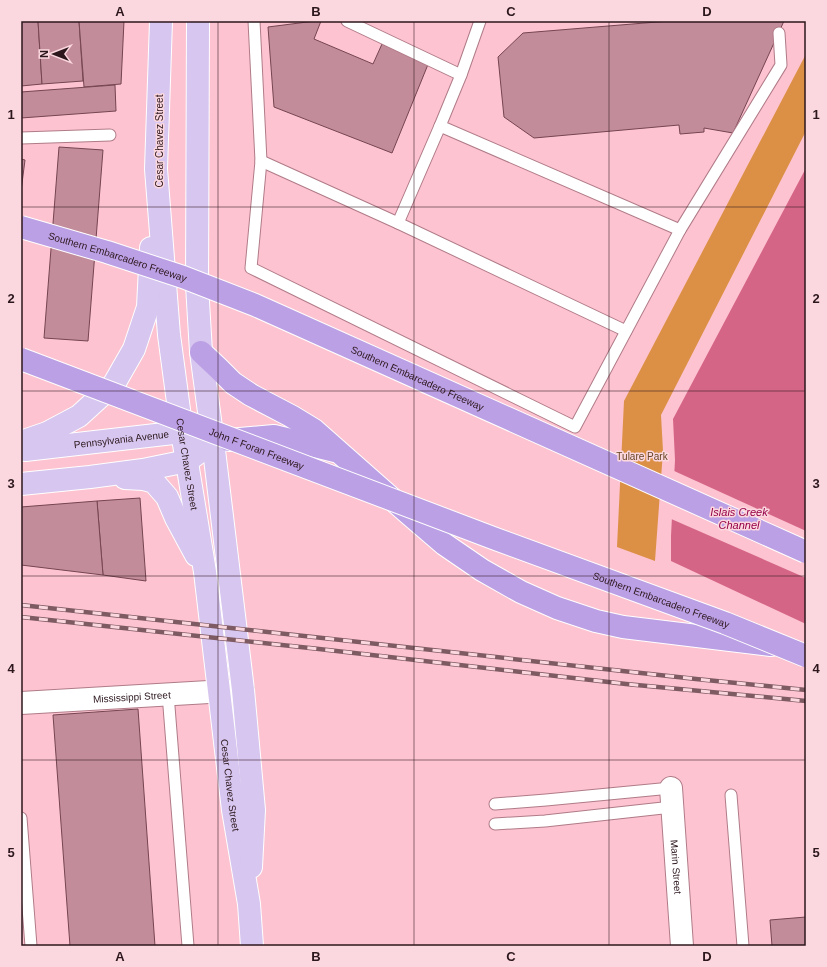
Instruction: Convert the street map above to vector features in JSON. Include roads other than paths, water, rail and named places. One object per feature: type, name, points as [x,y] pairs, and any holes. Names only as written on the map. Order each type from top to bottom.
[{"type":"highway","name":"Southern Embarcadero Freeway","points":[[21,227],[175,274],[255,305],[806,552]]},
{"type":"highway","points":[[201,352],[233,383],[314,430],[438,539],[482,570],[521,592],[558,608],[596,621],[623,627],[806,649]]},
{"type":"highway","name":"John F Foran Freeway","points":[[21,359],[493,538]]},
{"type":"highway","points":[[21,366],[44,367]]},
{"type":"highway","points":[[213,442],[274,436],[338,451]]},
{"type":"highway","name":"Southern Embarcadero Freeway","points":[[493,538],[725,623],[806,656]]},
{"type":"main road","name":"Cesar Chavez Street","points":[[161,21],[156,168],[169,335],[182,432],[205,572],[233,810],[249,904],[252,946]]},
{"type":"main road","name":"Cesar Chavez Street","points":[[198,21],[197,284],[201,352],[243,690],[254,810],[249,904]]},
{"type":"main road","points":[[21,442],[47,433],[79,416],[114,384],[134,349],[148,306],[156,168]]},
{"type":"main road","name":"Pennsylvania Avenue","points":[[21,450],[182,432],[213,442]]},
{"type":"main road","points":[[21,484],[143,470],[187,461],[213,442]]},
{"type":"main road","points":[[90,477],[143,479],[154,482],[167,497],[176,518],[205,572]]},
{"type":"street","name":"Mississippi Street","points":[[21,703],[243,690]]},
{"type":"street","name":"Marin Street","points":[[671,798],[682,946]]},
{"type":"lane","points":[[254,21],[261,161],[250,268],[575,427],[680,230],[781,65],[779,33]]},
{"type":"lane","points":[[347,21],[461,75]]},
{"type":"lane","points":[[398,223],[461,75],[480,21]]},
{"type":"lane","points":[[440,126],[680,230]]},
{"type":"lane","points":[[21,138],[110,135]]},
{"type":"lane","points":[[261,161],[398,223],[626,330]]},
{"type":"lane","points":[[168,694],[188,946]]},
{"type":"lane","points":[[731,796],[743,946]]},
{"type":"lane","points":[[494,804],[546,800],[671,798]]},
{"type":"lane","points":[[496,824],[545,821],[671,798]]},
{"type":"lane","points":[[21,818],[31,946]]},
{"type":"water","name":"Islais Creek Channel","points":[[806,168],[806,624],[671,561],[671,536],[675,460],[673,419]]},
{"type":"railway","points":[[21,605],[806,690]]},
{"type":"railway","points":[[21,617],[626,684],[806,701]]},
{"type":"park label","name":"Tulare Park","points":[[642,456]]}]
